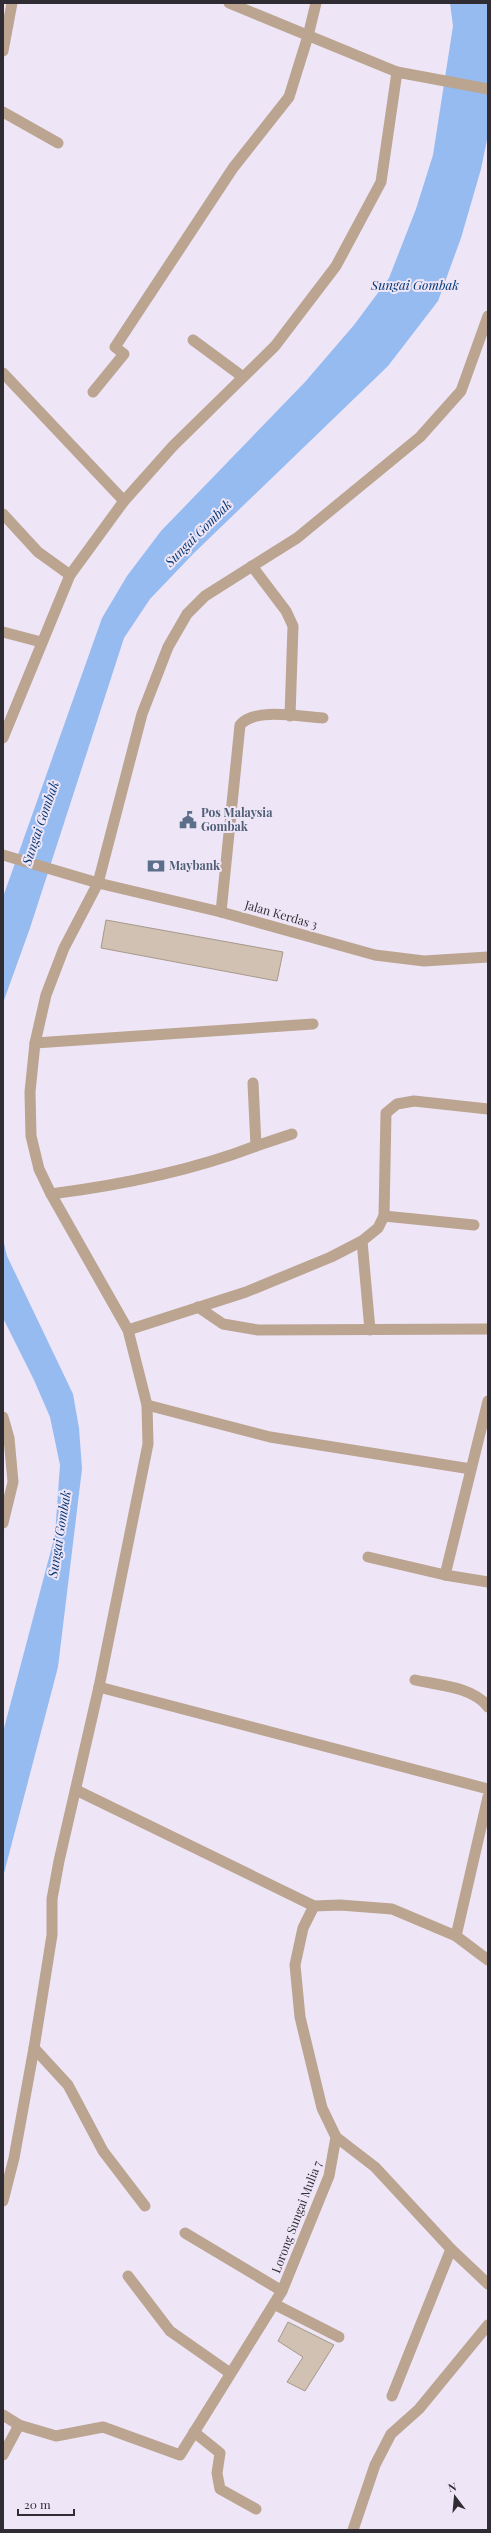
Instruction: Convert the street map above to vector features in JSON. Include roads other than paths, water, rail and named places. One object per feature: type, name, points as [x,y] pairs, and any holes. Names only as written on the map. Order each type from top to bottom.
[{"type":"street","points":[[3,51],[12,3]]},
{"type":"street","points":[[229,3],[397,72],[488,89]]},
{"type":"street","points":[[93,392],[124,354],[115,347],[228,175],[289,97],[308,36],[316,3]]},
{"type":"street","points":[[3,738],[41,642],[70,575],[124,501],[173,446],[275,346],[336,266],[381,182],[397,72]]},
{"type":"street","points":[[3,112],[58,142]]},
{"type":"street","points":[[3,2201],[14,2158],[34,2048],[52,1935],[52,1900],[59,1861],[99,1687],[148,1444],[147,1405],[128,1330],[51,1194],[39,1169],[31,1136],[30,1092],[35,1043],[55,968],[98,883],[140,721],[168,647],[191,609],[205,596],[297,538],[420,437],[461,391],[488,316]]},
{"type":"street","points":[[193,340],[243,377]]},
{"type":"street","points":[[3,373],[124,501]]},
{"type":"street","points":[[3,514],[38,552],[70,575]]},
{"type":"street","points":[[252,566],[286,611],[293,626],[290,716]]},
{"type":"street","points":[[3,632],[41,642]]},
{"type":"street","points":[[221,912],[240,725],[245,718],[259,714],[324,718]]},
{"type":"street","name":"Jalan Kerdas 3","points":[[3,855],[98,883],[221,912],[399,959],[424,961],[488,957]]},
{"type":"street","points":[[35,1043],[313,1024]]},
{"type":"street","points":[[253,1083],[256,1146]]},
{"type":"street","points":[[128,1330],[285,1277],[362,1241],[378,1228],[384,1216],[386,1113],[397,1104],[414,1102],[488,1109]]},
{"type":"street","points":[[51,1194],[102,1187],[147,1178],[227,1157],[292,1134]]},
{"type":"street","points":[[384,1216],[474,1224]]},
{"type":"street","points":[[362,1241],[370,1330]]},
{"type":"street","points":[[198,1306],[223,1324],[232,1327],[258,1330],[488,1330]]},
{"type":"street","points":[[445,1575],[488,1401]]},
{"type":"street","points":[[147,1405],[270,1437],[471,1469]]},
{"type":"street","points":[[3,1417],[9,1438],[8,1483],[3,1523]]},
{"type":"street","points":[[368,1558],[445,1575],[488,1582]]},
{"type":"street","points":[[415,1680],[470,1693],[484,1701],[488,1707]]},
{"type":"street","points":[[99,1687],[488,1789]]},
{"type":"street","points":[[76,1790],[314,1906],[340,1905],[392,1909],[456,1936],[488,1960]]},
{"type":"street","points":[[456,1936],[488,1797]]},
{"type":"street","points":[[314,1906],[302,1928],[295,1965],[300,2017],[322,2108],[336,2137],[375,2167],[451,2249],[488,2284]]},
{"type":"street","points":[[34,2048],[68,2085],[102,2151],[145,2206]]},
{"type":"street","name":"Lorong Sungai Mulia 7","points":[[19,2425],[56,2436],[103,2427],[180,2455],[282,2290],[329,2176],[336,2137]]},
{"type":"street","points":[[185,2233],[282,2290]]},
{"type":"street","points":[[392,2396],[451,2249]]},
{"type":"street","points":[[128,2276],[170,2331],[230,2373]]},
{"type":"street","points":[[274,2304],[339,2337]]},
{"type":"street","points":[[353,2530],[374,2465],[391,2434],[420,2409],[488,2325]]},
{"type":"street","points":[[3,2415],[19,2425],[3,2455]]},
{"type":"street","points":[[194,2432],[220,2453],[217,2473],[220,2489],[256,2509]]},
{"type":"water","name":"Sungai Gombak","points":[[450,3],[488,3],[488,135],[481,169],[461,238],[438,301],[388,366],[194,553],[150,599],[124,638],[30,928],[3,1003],[3,897],[102,618],[127,576],[161,531],[305,382],[354,325],[389,278],[416,209],[433,155],[453,26]]},
{"type":"water","name":"Sungai Gombak","points":[[3,1239],[7,1256],[73,1394],[79,1428],[82,1469],[58,1667],[3,1877],[3,1732],[55,1535],[60,1465],[50,1417],[34,1380],[3,1318]]},
{"type":"place","name":"Pos Malaysia Gombak","points":[[188,820]]},
{"type":"place","name":"Maybank","points":[[156,866]]}]
